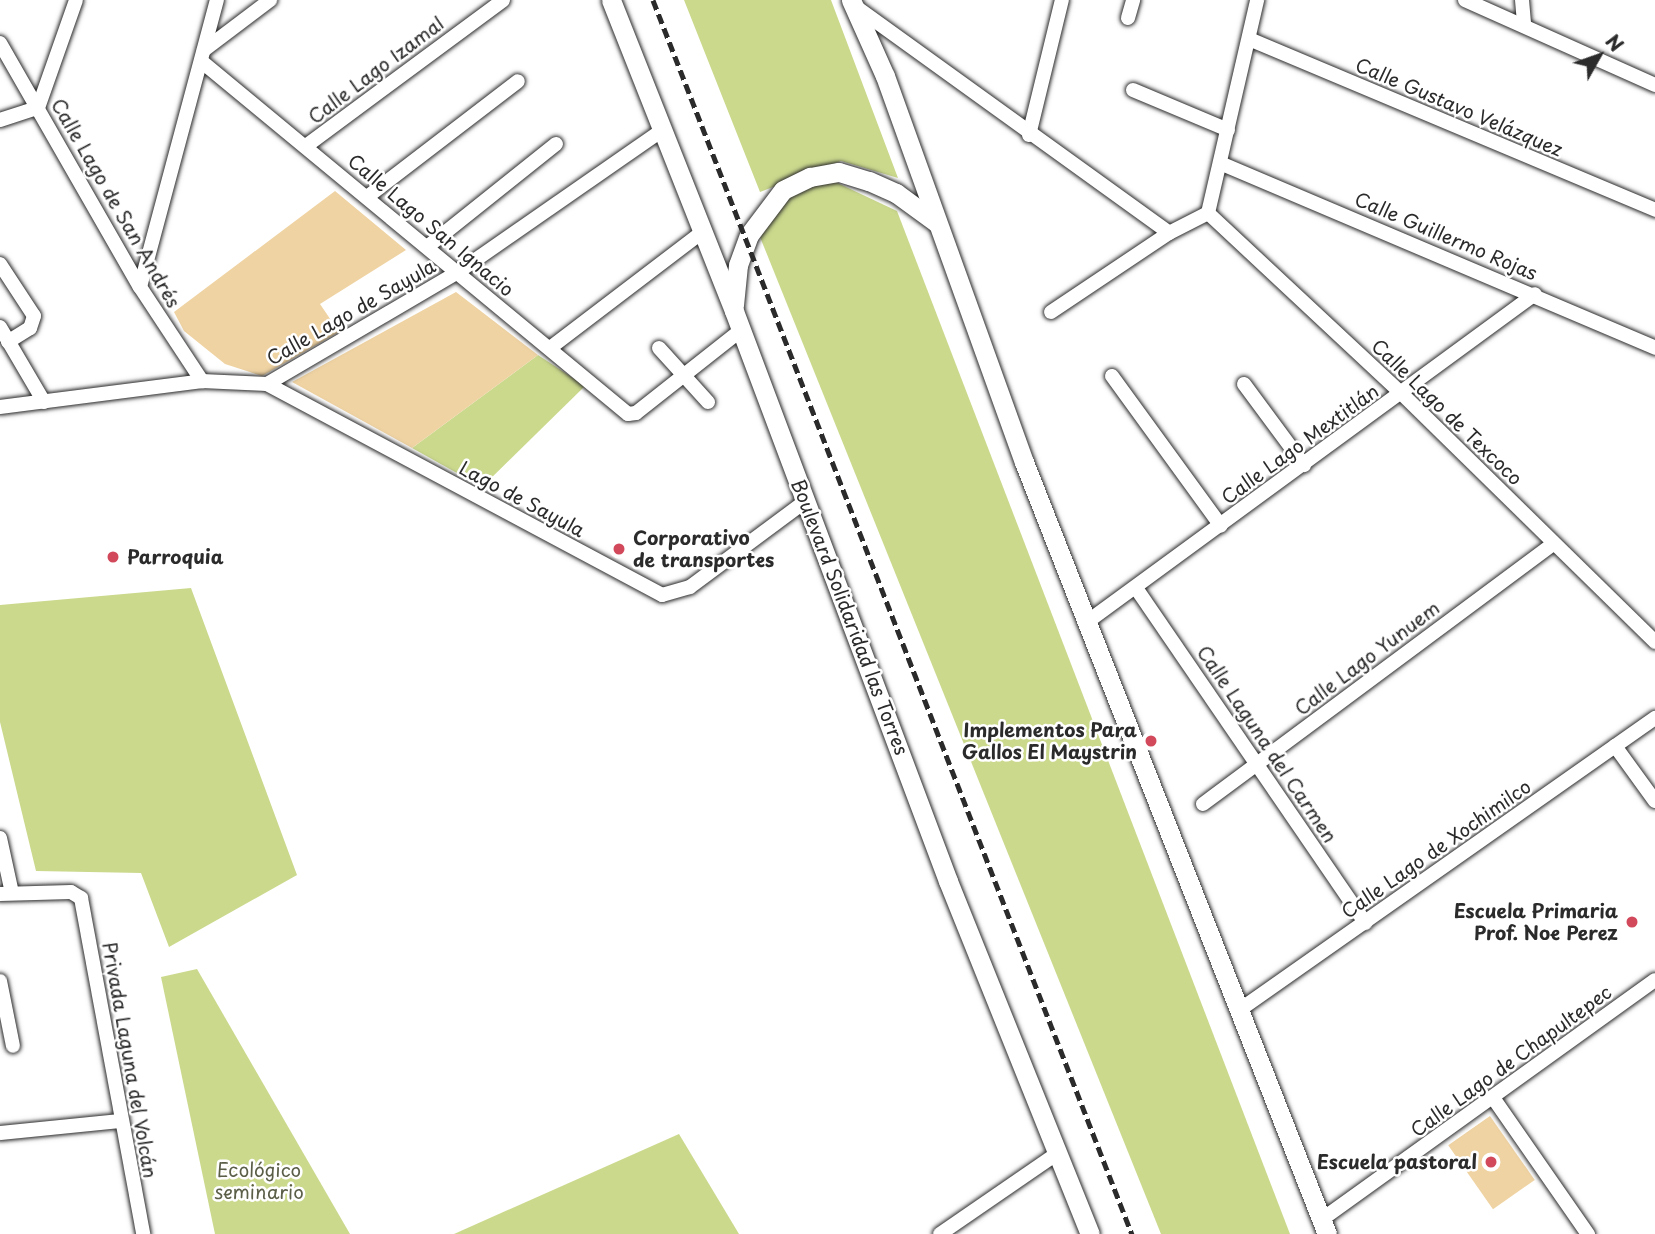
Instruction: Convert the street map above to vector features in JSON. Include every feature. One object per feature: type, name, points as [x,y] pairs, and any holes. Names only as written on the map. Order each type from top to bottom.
[{"type":"main road","name":"Boulevard Solidaridad las Torres","points":[[611,0],[734,311],[948,880],[1090,1234]]},
{"type":"main road","points":[[852,2],[885,76],[937,223],[1087,622],[1324,1227]]},
{"type":"main road","points":[[734,311],[738,264],[749,236],[772,201],[796,183],[825,173],[855,176],[896,193],[937,223]]},
{"type":"street","points":[[0,120],[38,107],[76,0]]},
{"type":"street","points":[[140,287],[217,0]]},
{"type":"street","points":[[203,56],[271,0]]},
{"type":"street","name":"Calle Lago Izamal","points":[[306,146],[503,0]]},
{"type":"street","points":[[1029,135],[1062,0]]},
{"type":"street","points":[[1128,18],[1133,0]]},
{"type":"street","points":[[1051,312],[1170,233],[1208,214],[1257,0]]},
{"type":"street","points":[[1465,0],[1655,85]]},
{"type":"street","points":[[1522,0],[1524,25]]},
{"type":"street","points":[[852,2],[1029,135],[1170,233]]},
{"type":"street","name":"Calle Gustavo Velázquez","points":[[1249,39],[1655,210]]},
{"type":"street","name":"Calle Lago de San Andrés","points":[[0,43],[140,287],[202,382]]},
{"type":"street","name":"Calle Lago San Ignacio","points":[[203,56],[306,146],[628,414],[636,413],[685,375]]},
{"type":"street","points":[[367,197],[518,81]]},
{"type":"street","points":[[1133,90],[1228,130]]},
{"type":"street","name":"Calle Lago de Sayula","points":[[267,384],[458,272],[662,130]]},
{"type":"street","points":[[427,247],[556,144]]},
{"type":"street","name":"Calle Guillermo Rojas","points":[[1220,163],[1535,294],[1655,348]]},
{"type":"street","name":"Calle Lago de Texcoco","points":[[1208,214],[1401,393],[1655,642]]},
{"type":"street","points":[[550,348],[702,232]]},
{"type":"street","points":[[0,264],[34,316],[30,328],[8,341]]},
{"type":"street","name":"Calle Lago Mextitlán","points":[[1087,622],[1535,294]]},
{"type":"street","points":[[0,327],[44,402]]},
{"type":"street","points":[[685,375],[741,330]]},
{"type":"street","points":[[659,348],[708,401]]},
{"type":"street","points":[[1112,376],[1221,526]]},
{"type":"street","points":[[0,407],[202,382]]},
{"type":"street","name":"Lago de Sayula","points":[[202,382],[267,384],[662,595],[690,587],[806,501]]},
{"type":"street","points":[[1244,384],[1304,465]]},
{"type":"street","name":"Calle Lago Yunuem","points":[[1203,804],[1554,543]]},
{"type":"street","name":"Calle Laguna del Carmen","points":[[1136,587],[1364,923]]},
{"type":"street","name":"Calle Lago de Xochimilco","points":[[1238,1011],[1655,718]]},
{"type":"street","points":[[1615,746],[1655,802]]},
{"type":"street","points":[[0,838],[6,893]]},
{"type":"street","name":"Privada Laguna del Volcán","points":[[6,893],[78,894],[143,1234]]},
{"type":"street","name":"Calle Lago de Chapultepec","points":[[1324,1227],[1655,980]]},
{"type":"street","points":[[0,981],[13,1046]]},
{"type":"street","points":[[1494,1099],[1588,1234]]},
{"type":"street","points":[[0,1133],[120,1121]]},
{"type":"street","points":[[947,1232],[1058,1153]]},
{"type":"green space","points":[[684,0],[831,0],[898,178],[841,161],[760,192]]},
{"type":"green space","points":[[827,178],[897,211],[1290,1234],[1161,1234],[756,227],[774,204]]},
{"type":"green space","points":[[538,355],[585,386],[482,487],[412,448]]},
{"type":"green space","points":[[191,588],[297,875],[169,947],[141,873],[36,871],[0,722],[0,605]]},
{"type":"green space","name":"Ecológico seminario","points":[[197,969],[350,1234],[215,1234],[161,977]]},
{"type":"green space","points":[[679,1134],[739,1234],[454,1234]]},
{"type":"building","points":[[335,191],[406,250],[320,304],[339,332],[262,376],[225,364],[184,331],[174,312]]},
{"type":"building","points":[[456,292],[538,355],[412,448],[292,382]]},
{"type":"building","name":"Escuela pastoral","points":[[1490,1116],[1535,1180],[1493,1209],[1448,1145]]},
{"type":"railway","points":[[653,0],[1132,1234]]},
{"type":"place","name":"Corporativo de transportes","points":[[619,549]]},
{"type":"place","name":"Parroquia","points":[[113,557]]},
{"type":"place","name":"Implementos Para Gallos El Maystrin","points":[[1151,741]]},
{"type":"place","name":"Escuela Primaria Prof. Noe Perez","points":[[1632,922]]},
{"type":"place","name":"Escuela pastoral","points":[[1491,1162]]}]
